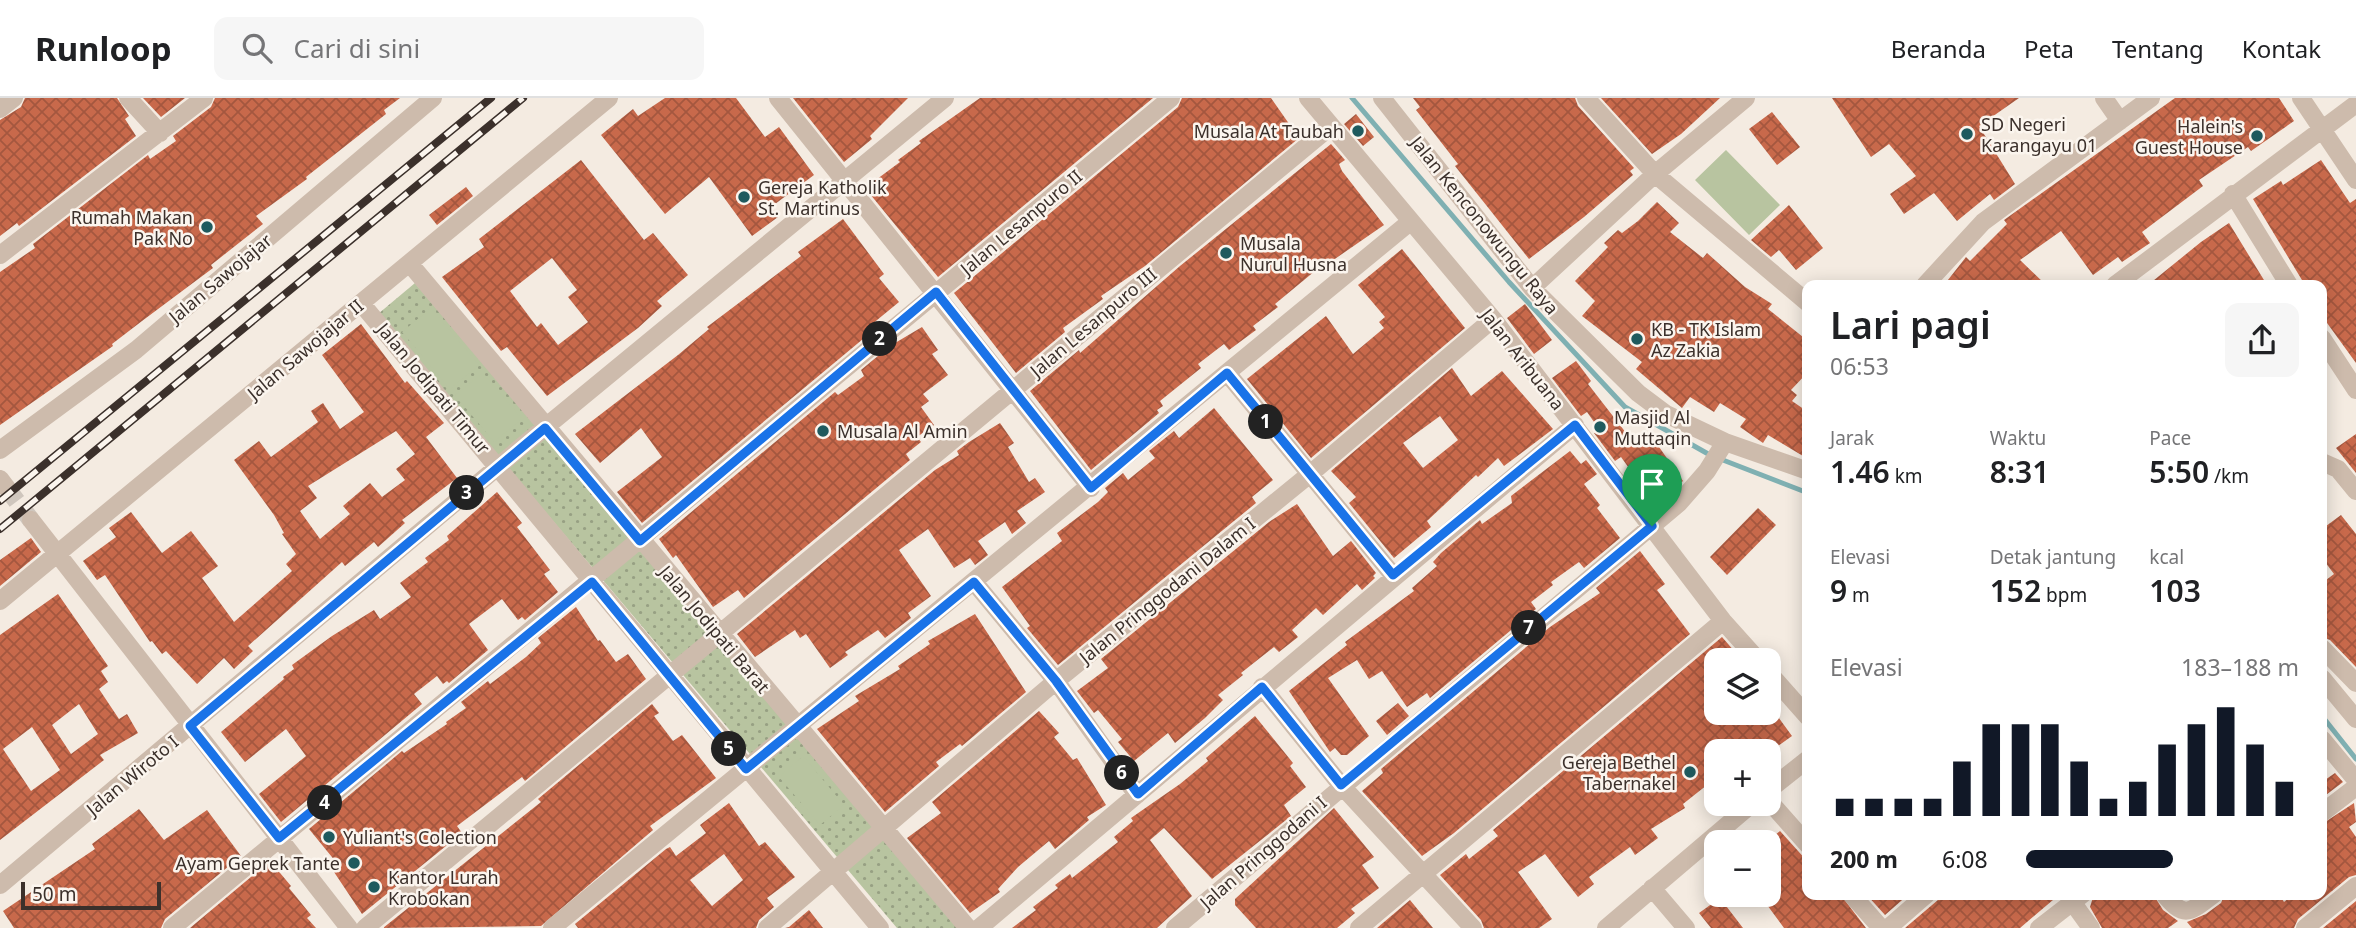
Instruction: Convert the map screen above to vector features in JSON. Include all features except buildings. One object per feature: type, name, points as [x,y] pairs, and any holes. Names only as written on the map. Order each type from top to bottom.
[{"type":"street","points":[[0,109],[14,98]]},
{"type":"street","points":[[128,98],[160,133]]},
{"type":"street","points":[[0,255],[204,98]]},
{"type":"street","name":"Jalan Sawojajar","points":[[0,450],[135,350],[433,98]]},
{"type":"street","name":"Jalan Sawojajar II","points":[[0,601],[610,98]]},
{"type":"street","points":[[778,98],[1091,488]]},
{"type":"street","name":"Jalan Wiroto I","points":[[0,885],[520,448],[945,98]]},
{"type":"street","name":"Jalan Lesanpuro II","points":[[172,928],[592,582],[1171,98]]},
{"type":"street","name":"Jalan Aribuana","points":[[1308,98],[1493,319],[1723,621],[1747,648]]},
{"type":"street","name":"Jalan Kenconowungu Raya","points":[[1382,98],[1532,288],[1638,393],[1666,414],[1724,445],[1802,469]]},
{"type":"street","points":[[1586,98],[1655,174],[1802,298]]},
{"type":"street","points":[[1532,288],[1655,174],[1746,98]]},
{"type":"street","points":[[2104,98],[2120,121]]},
{"type":"street","points":[[1930,280],[1983,222],[2151,98]]},
{"type":"street","points":[[2301,98],[2356,180]]},
{"type":"street","points":[[2121,280],[2356,104]]},
{"type":"street","name":"Jalan Lesanpuro III","points":[[365,928],[1331,126]]},
{"type":"street","points":[[2233,194],[2286,280]]},
{"type":"street","points":[[552,928],[1091,488],[1410,222]]},
{"type":"street","name":"Jalan Jodipati Barat","points":[[410,264],[545,428],[968,928]]},
{"type":"street","name":"Jalan Jodipati Timur","points":[[361,303],[499,466],[746,769],[838,868],[880,928]]},
{"type":"street","name":"Jalan Pringgodani Dalam I","points":[[768,928],[1056,681],[1311,474],[1493,319]]},
{"type":"street","points":[[2327,346],[2356,390]]},
{"type":"street","points":[[1227,373],[1393,575]]},
{"type":"street","points":[[979,928],[1393,575],[1575,425]]},
{"type":"street","name":"Jalan Pringgodani I","points":[[1175,928],[1341,785],[1679,503],[1707,471],[1724,445]]},
{"type":"street","points":[[2327,464],[2338,469],[2356,491]]},
{"type":"street","points":[[31,520],[349,928]]},
{"type":"street","points":[[974,582],[1056,681],[1138,794]]},
{"type":"street","points":[[1359,928],[1723,621]]},
{"type":"street","points":[[2327,653],[2356,683]]},
{"type":"street","points":[[1262,687],[1341,785],[1474,928]]},
{"type":"street","points":[[1781,687],[1802,710]]},
{"type":"street","points":[[2327,745],[2356,780]]},
{"type":"street","points":[[1781,780],[1802,764]]},
{"type":"street","points":[[2327,809],[2356,787]]},
{"type":"street","points":[[1781,815],[1802,838]]},
{"type":"street","points":[[1606,928],[1738,816]]},
{"type":"street","points":[[2305,928],[2356,886]]},
{"type":"street","points":[[1652,888],[1686,928]]},
{"type":"street","points":[[1856,900],[1881,928]]},
{"type":"street","points":[[1888,928],[1920,900]]},
{"type":"street","points":[[2039,928],[2075,900]]},
{"type":"street","points":[[2079,900],[2091,928]]},
{"type":"street","points":[[2169,900],[2176,909],[2184,912],[2192,911],[2206,900]]},
{"type":"green space","points":[[1726,150],[1780,205],[1749,235],[1695,180]]},
{"type":"green space","points":[[415,283],[961,928],[897,928],[378,314]]},
{"type":"green space","points":[[431,308],[479,365],[450,389],[402,332]]},
{"type":"green space","points":[[483,373],[522,419],[494,442],[455,395]]},
{"type":"green space","points":[[803,756],[844,805],[820,825],[779,777]]},
{"type":"waterway","points":[[1352,98],[1509,282],[1625,407],[1710,455],[1802,491]]},
{"type":"waterway","points":[[2327,722],[2356,759]]},
{"type":"tunnel","points":[[6,487],[31,520]]},
{"type":"railway","points":[[0,501],[491,98]]},
{"type":"railway","points":[[0,529],[523,98]]},
{"type":"place","name":"Musala At Taubah","points":[[1358,131]]},
{"type":"place","name":"SD Negeri Karangayu 01","points":[[1967,134]]},
{"type":"place","name":"Halein's Guest House","points":[[2257,136]]},
{"type":"place","name":"Gereja Katholik St. Martinus","points":[[744,197]]},
{"type":"place","name":"Rumah Makan Pak No","points":[[207,227]]},
{"type":"place","name":"Musala Nurul Husna","points":[[1226,253]]},
{"type":"place","name":"KB - TK Islam Az Zakia","points":[[1637,339]]},
{"type":"place","name":"Masjid Al Muttaqin","points":[[1600,427]]},
{"type":"place","name":"Musala Al Amin","points":[[823,431]]},
{"type":"place","name":"Gereja Bethel Tabernakel","points":[[1690,772]]},
{"type":"place","name":"Yuliant's Colection","points":[[329,837]]},
{"type":"place","name":"Ayam Geprek Tante","points":[[354,863]]},
{"type":"place","name":"Kantor Lurah Krobokan","points":[[374,887]]},
{"type":"route","points":[[936,292],[1091,488],[1227,373],[1393,575],[1575,425],[1652,526],[1341,785],[1262,687],[1138,794],[1056,681],[974,582],[746,769],[592,582],[308,817],[279,838],[190,726],[545,428],[640,541],[936,292]]}]
